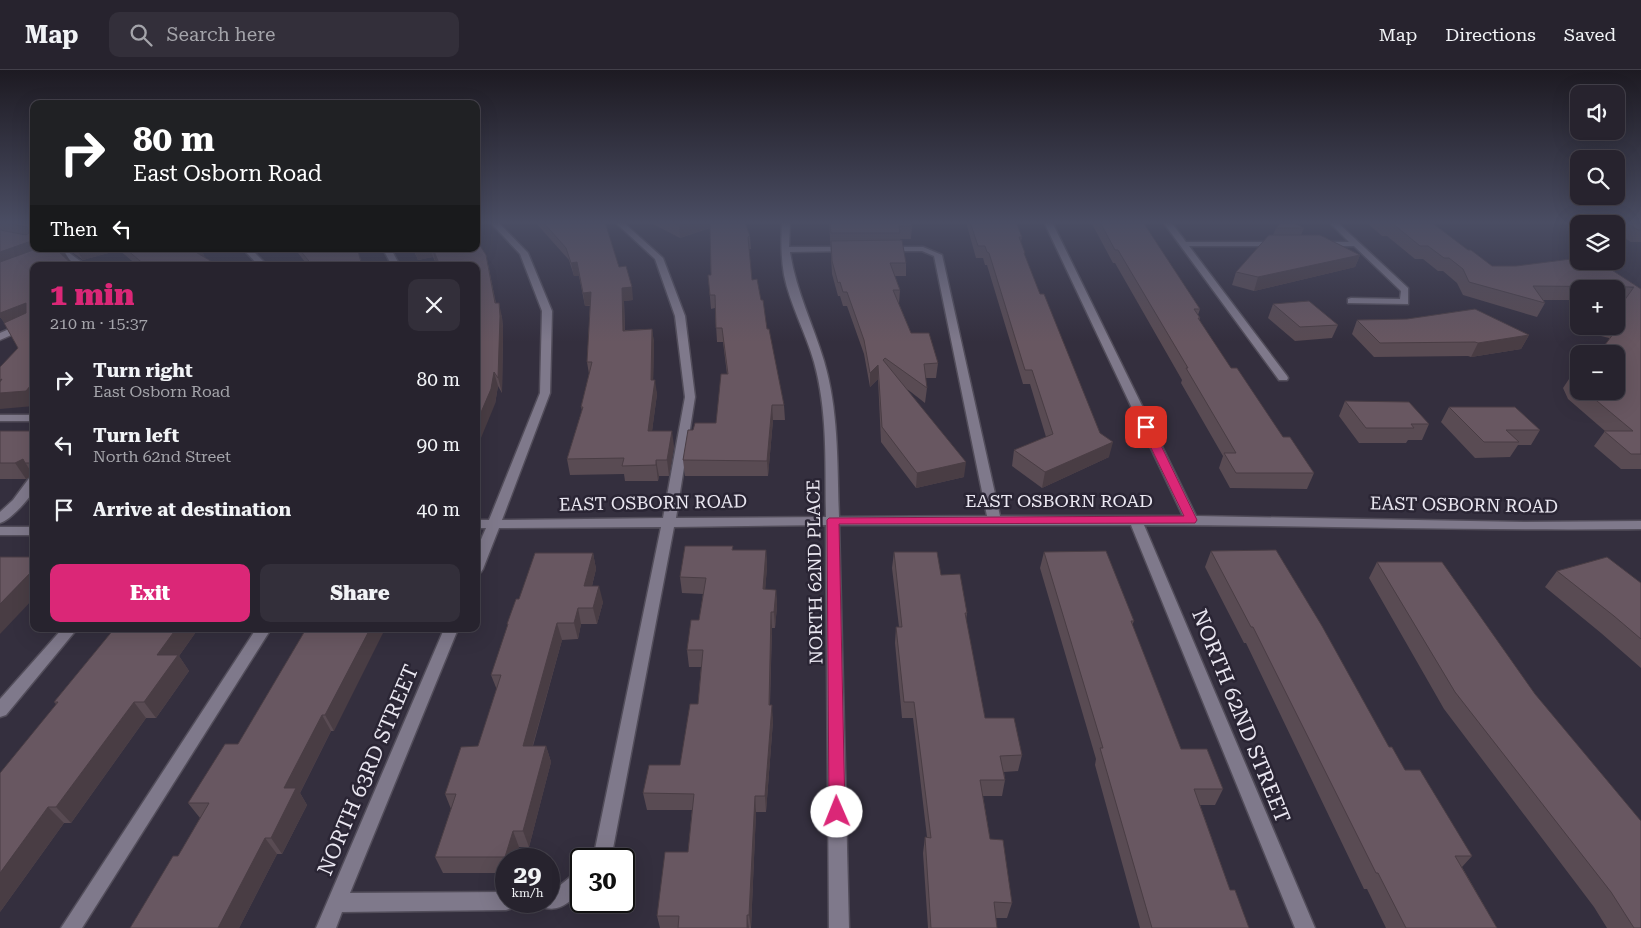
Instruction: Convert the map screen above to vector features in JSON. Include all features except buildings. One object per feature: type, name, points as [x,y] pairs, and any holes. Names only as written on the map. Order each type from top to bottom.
[{"type":"street","points":[[480,560],[496,524],[545,393],[547,311],[528,262]]},
{"type":"street","points":[[604,848],[669,521],[690,397],[680,316],[660,262]]},
{"type":"street","name":"NORTH 62ND PLACE","points":[[787,262],[789,277],[819,360],[827,396],[831,446],[839,928]]},
{"type":"street","points":[[939,262],[994,520]]},
{"type":"street","points":[[1067,262],[1191,520]]},
{"type":"street","points":[[1196,262],[1283,378]]},
{"type":"street","points":[[1350,301],[1405,302],[1405,290],[1376,262]]},
{"type":"street","points":[[0,337],[30,323]]},
{"type":"street","points":[[0,418],[30,418]]},
{"type":"street","points":[[0,519],[17,503],[30,485]]},
{"type":"street","name":"EAST OSBORN ROAD","points":[[480,524],[833,520],[1191,520],[1524,526],[1641,525]]},
{"type":"street","name":"NORTH 62ND STREET","points":[[1136,520],[1305,928]]},
{"type":"street","points":[[0,532],[30,531]]},
{"type":"street","points":[[0,710],[67,632]]},
{"type":"street","points":[[71,928],[262,632]]},
{"type":"street","name":"NORTH 63RD STREET","points":[[326,928],[450,632]]},
{"type":"street","points":[[560,897],[570,889]]},
{"type":"street","points":[[336,904],[495,901]]},
{"type":"route","points":[[837,812],[833,520],[1191,520],[1146,427]]}]
